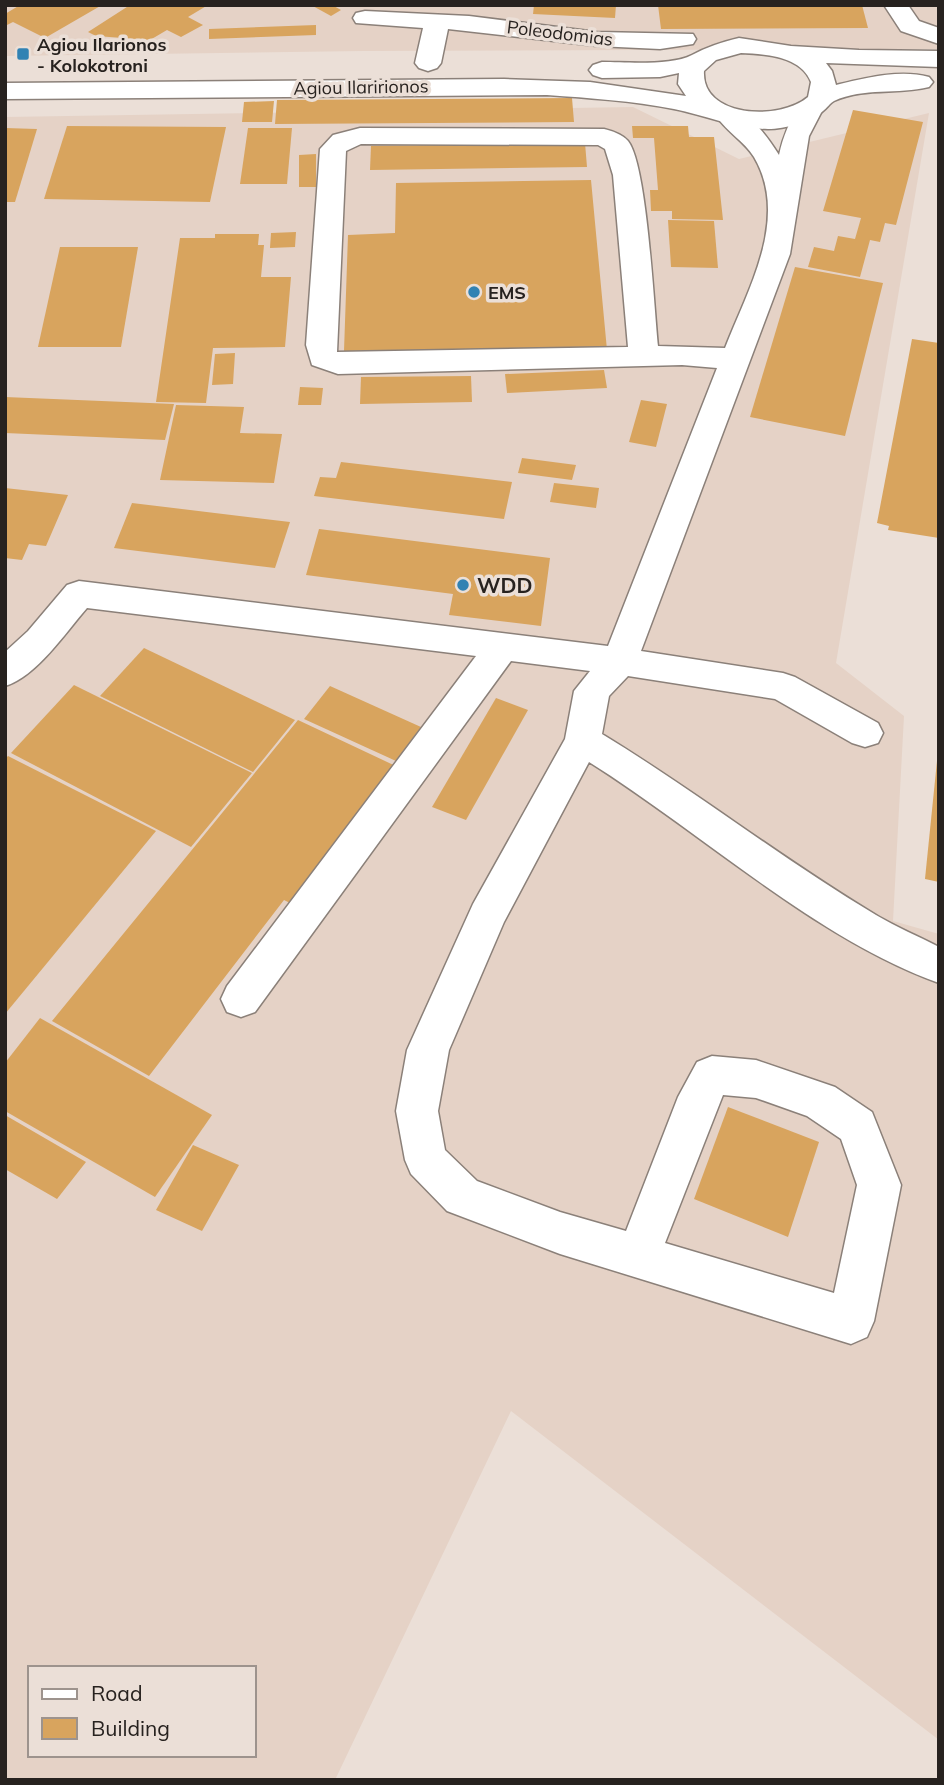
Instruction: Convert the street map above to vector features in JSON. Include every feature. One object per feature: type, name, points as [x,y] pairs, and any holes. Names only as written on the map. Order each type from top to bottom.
[{"type":"street","points":[[897,7],[910,26],[939,37]]},
{"type":"street","name":"Poleodomias","points":[[365,18],[497,25],[559,37],[660,42],[684,39]]},
{"type":"street","points":[[428,63],[437,21]]},
{"type":"street","points":[[783,224],[779,187],[771,159],[754,137],[699,100],[690,87],[690,74],[697,62],[722,48],[739,46],[766,46],[792,53],[859,58],[939,59]]},
{"type":"street","points":[[638,1257],[698,1097],[712,1075],[755,1079],[820,1101],[857,1126],[879,1185],[851,1321],[638,1257],[560,1233],[462,1196],[426,1160],[417,1111],[428,1050],[487,916],[583,740],[592,691],[620,661],[776,254],[796,136],[824,84],[819,72],[808,61],[792,53]]},
{"type":"street","name":"Agiou Ilaririonos","points":[[117,66],[428,63],[620,70],[660,69],[697,62]]},
{"type":"street","points":[[723,114],[752,121],[774,120],[793,117],[816,103],[866,85],[939,82]]},
{"type":"street","name":"Agiou Ilaririonos","points":[[5,91],[518,87],[636,94],[723,114]]},
{"type":"street","points":[[644,357],[628,176],[617,145],[604,136],[360,136],[342,141],[333,149],[321,345],[323,358],[338,364],[644,357],[682,355],[736,359]]},
{"type":"street","points":[[5,673],[40,640],[79,594],[620,661],[783,687],[866,733]]},
{"type":"street","points":[[241,999],[503,646]]},
{"type":"street","points":[[583,740],[649,781],[800,888],[865,929],[939,966]]},
{"type":"shaded area","points":[[5,5],[939,5],[939,49],[363,51],[5,56]]},
{"type":"shaded area","points":[[633,107],[739,159],[929,113],[836,663],[904,716],[893,921],[939,934],[939,1740],[511,1411],[335,1780],[5,1780],[5,117]]},
{"type":"building","points":[[20,5],[102,5],[45,38],[13,22],[5,26],[5,14]]},
{"type":"building","points":[[130,5],[208,5],[188,17],[203,25],[181,37],[167,30],[150,40],[96,36],[88,32]]},
{"type":"building","points":[[311,5],[332,5],[341,10],[331,16]]},
{"type":"building","points":[[534,5],[616,5],[615,18],[533,14]]},
{"type":"building","points":[[658,5],[862,5],[868,28],[661,29]]},
{"type":"building","points":[[316,25],[316,35],[209,39],[209,29]]},
{"type":"building","points":[[572,98],[574,122],[275,124],[277,100]]},
{"type":"building","points":[[274,101],[272,122],[242,122],[244,102]]},
{"type":"building","points":[[853,110],[923,122],[896,225],[885,223],[880,242],[870,240],[860,277],[808,267],[814,247],[834,251],[838,236],[855,239],[861,218],[823,211]]},
{"type":"building","points":[[67,126],[226,127],[210,202],[44,199]]},
{"type":"building","points":[[632,126],[688,126],[689,137],[714,137],[723,220],[672,219],[672,211],[651,211],[650,190],[658,190],[654,138],[633,138]]},
{"type":"building","points":[[5,128],[37,129],[15,202],[5,202]]},
{"type":"building","points":[[248,128],[292,128],[287,184],[240,184]]},
{"type":"building","points":[[585,143],[587,167],[370,170],[371,146]]},
{"type":"building","points":[[316,154],[316,187],[299,187],[299,155]]},
{"type":"building","name":"EMS","points":[[591,180],[607,350],[344,351],[348,235],[395,233],[396,183]]},
{"type":"building","points":[[668,220],[714,221],[718,268],[671,267]]},
{"type":"building","points":[[296,232],[295,247],[270,248],[271,233]]},
{"type":"building","points":[[215,234],[259,234],[258,245],[264,245],[261,277],[291,277],[285,347],[213,348],[206,403],[156,402],[180,238],[215,238]]},
{"type":"building","points":[[60,247],[138,247],[121,347],[38,347]]},
{"type":"building","points":[[795,267],[883,283],[845,436],[750,417]]},
{"type":"building","points":[[912,339],[939,343],[939,538],[888,530],[889,526],[877,523]]},
{"type":"building","points":[[235,353],[233,384],[212,385],[215,354]]},
{"type":"building","points":[[604,370],[607,388],[507,393],[505,374]]},
{"type":"building","points":[[471,376],[472,402],[360,404],[361,377]]},
{"type":"building","points":[[300,387],[323,388],[321,405],[298,405]]},
{"type":"building","points":[[5,397],[174,404],[165,440],[5,433]]},
{"type":"building","points":[[641,400],[667,404],[656,447],[629,442]]},
{"type":"building","points":[[176,405],[244,407],[240,433],[282,434],[274,483],[160,480]]},
{"type":"building","points":[[522,458],[576,465],[572,480],[518,473]]},
{"type":"building","points":[[341,462],[512,482],[504,519],[314,496],[320,477],[336,478]]},
{"type":"building","points":[[554,483],[599,488],[596,508],[550,502]]},
{"type":"building","points":[[5,488],[68,495],[46,546],[29,544],[22,560],[5,558]]},
{"type":"building","points":[[132,503],[290,522],[275,568],[114,548]]},
{"type":"building","name":"WDD","points":[[319,529],[550,558],[541,626],[449,615],[453,594],[306,575]]},
{"type":"building","points":[[144,648],[295,720],[253,772],[100,696]]},
{"type":"building","points":[[74,685],[252,773],[191,847],[11,753]]},
{"type":"building","points":[[330,686],[421,727],[396,761],[304,719]]},
{"type":"building","points":[[496,698],[528,710],[466,820],[432,807]]},
{"type":"building","points":[[298,720],[402,769],[298,907],[284,900],[149,1076],[52,1021]]},
{"type":"building","points":[[8,756],[156,831],[5,1014],[5,759]]},
{"type":"building","points":[[939,761],[939,882],[925,879]]},
{"type":"building","points":[[40,1018],[212,1115],[155,1197],[5,1111],[5,1063]]},
{"type":"building","points":[[728,1107],[819,1142],[788,1237],[694,1199]]},
{"type":"building","points":[[5,1115],[86,1162],[57,1199],[5,1169]]},
{"type":"building","points":[[193,1145],[239,1165],[202,1231],[156,1210]]},
{"type":"place","name":"Agiou Ilarionos - Kolokotroni","points":[[23,54]]},
{"type":"place","name":"EMS","points":[[474,292]]},
{"type":"place","name":"WDD","points":[[463,585]]}]
